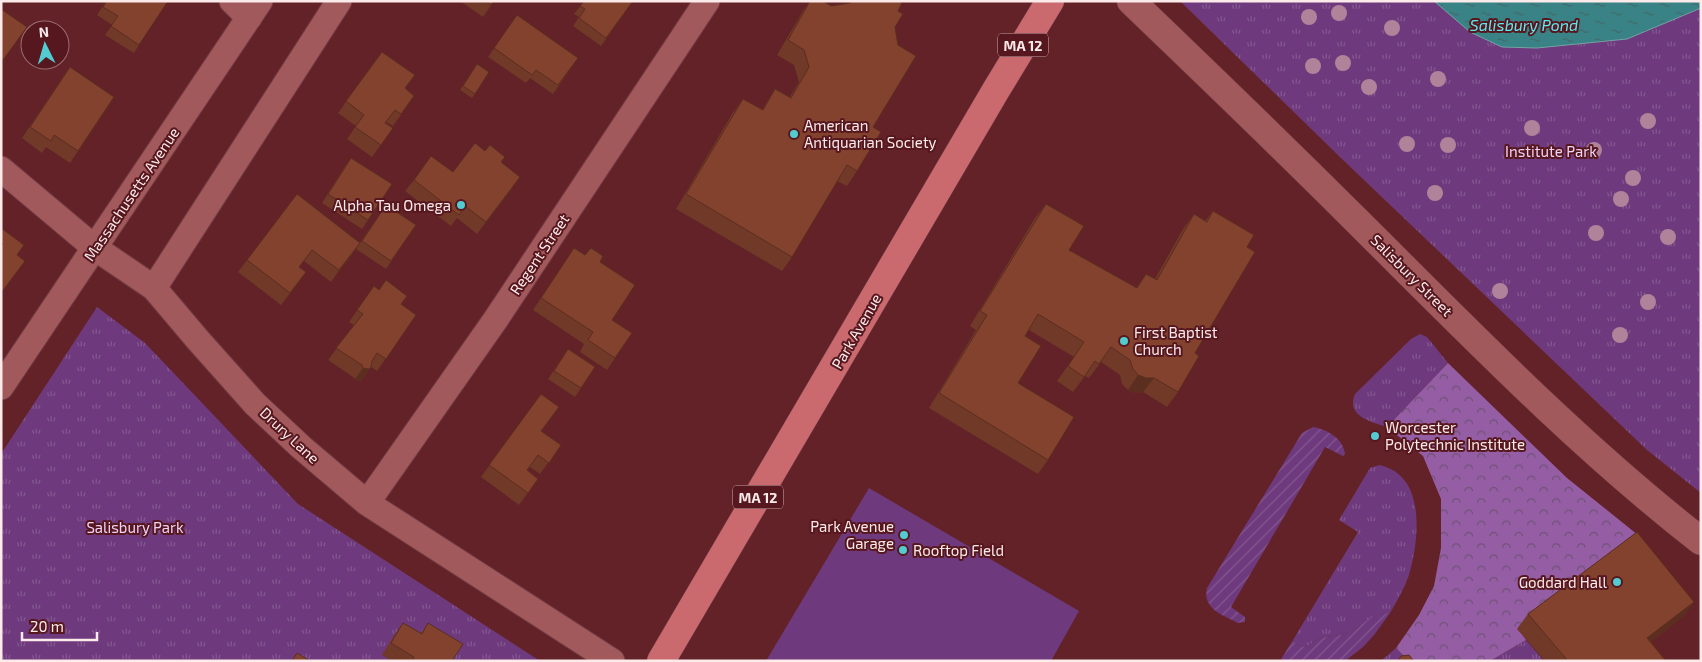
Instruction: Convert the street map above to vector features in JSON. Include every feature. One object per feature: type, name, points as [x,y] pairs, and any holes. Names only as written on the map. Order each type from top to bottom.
[{"type":"main road","name":"Park Avenue","points":[[662,661],[1050,1]]},
{"type":"main road","name":"Salisbury Street","points":[[1131,1],[1574,432],[1633,486],[1701,540]]},
{"type":"street","points":[[154,288],[340,1]]},
{"type":"street","name":"Regent Street","points":[[367,503],[496,319],[707,1]]},
{"type":"street","name":"Massachusetts Avenue","points":[[1,387],[95,248],[247,7]]},
{"type":"street","name":"Drury Lane","points":[[1,169],[95,248],[154,288],[256,404],[300,446],[367,503],[612,661]]},
{"type":"green space","name":"Institute Park","points":[[1180,1],[1701,1],[1701,493],[1647,450],[1342,159]]},
{"type":"green space","name":"Salisbury Park","points":[[97,307],[145,343],[298,504],[540,661],[1,661],[1,454]]},
{"type":"green space","points":[[1420,334],[1427,337],[1448,363],[1387,427],[1361,417],[1354,408],[1355,394],[1411,339]]},
{"type":"green space","points":[[1448,363],[1567,478],[1638,535],[1518,628],[1526,640],[1490,661],[1409,661],[1396,648],[1419,615],[1434,586],[1441,548],[1441,499],[1423,456],[1387,427]]},
{"type":"green space","points":[[1313,427],[1324,430],[1338,439],[1344,448],[1345,454],[1343,456],[1325,447],[1231,607],[1245,617],[1245,622],[1238,623],[1220,614],[1211,606],[1206,595],[1207,588],[1302,433]]},
{"type":"green space","points":[[1379,465],[1394,471],[1405,481],[1412,495],[1416,511],[1417,527],[1413,561],[1405,585],[1390,613],[1378,615],[1344,634],[1322,638],[1305,647],[1297,645],[1293,640],[1358,532],[1339,520],[1370,468]]},
{"type":"green space","name":"Rooftop Field","points":[[869,488],[1079,611],[1051,661],[766,661]]},
{"type":"green space","points":[[1390,613],[1363,647],[1345,661],[1280,661],[1293,640],[1297,645],[1305,647],[1322,638],[1347,633],[1377,615]]},
{"type":"green space","points":[[1526,640],[1544,661],[1490,661]]},
{"type":"green space","points":[[1396,648],[1408,659],[1406,661],[1381,661]]},
{"type":"water","name":"Salisbury Pond","points":[[1434,1],[1701,1],[1701,8],[1627,39],[1537,48],[1502,47],[1470,32]]},
{"type":"building","points":[[107,1],[168,1],[139,45],[111,26],[118,16],[103,7]]},
{"type":"building","points":[[485,1],[494,1],[491,5]]},
{"type":"building","points":[[584,1],[633,1],[606,38],[579,18],[585,9],[580,6]]},
{"type":"building","name":"American Antiquarian Society","points":[[810,1],[823,1],[831,6],[850,3],[851,1],[899,1],[902,3],[898,11],[903,14],[895,27],[898,45],[916,56],[873,127],[881,132],[857,171],[847,165],[792,257],[686,194],[743,99],[763,110],[775,89],[791,98],[809,67],[804,50],[788,40]]},
{"type":"building","points":[[1,9],[20,22],[20,37],[3,60],[1,59]]},
{"type":"building","points":[[517,15],[578,58],[558,85],[536,70],[532,75],[494,48]]},
{"type":"building","points":[[382,52],[415,75],[405,88],[414,96],[401,114],[395,110],[385,123],[393,128],[381,145],[355,127],[364,115],[346,101]]},
{"type":"building","points":[[477,64],[489,72],[475,94],[463,86]]},
{"type":"building","points":[[70,67],[114,97],[78,151],[54,135],[51,141],[30,127],[68,70],[70,70]]},
{"type":"building","name":"Alpha Tau Omega","points":[[475,143],[485,151],[490,145],[505,157],[501,162],[520,177],[486,222],[465,206],[459,215],[414,180],[431,156],[453,172]]},
{"type":"building","points":[[351,158],[392,184],[368,220],[328,194]]},
{"type":"building","points":[[297,194],[360,243],[339,270],[312,250],[299,267],[306,272],[290,293],[247,260]]},
{"type":"building","name":"First Baptist Church","points":[[1046,204],[1084,226],[1069,250],[1137,288],[1146,274],[1157,280],[1194,214],[1207,222],[1213,211],[1254,235],[1247,247],[1255,252],[1195,353],[1199,356],[1178,392],[1154,378],[1138,375],[1133,369],[1130,360],[1111,347],[1099,364],[1095,361],[1084,377],[1068,366],[1084,342],[1038,314],[1025,336],[1041,346],[1018,383],[1074,417],[1048,460],[939,393],[987,315],[980,311]]},
{"type":"building","points":[[386,205],[416,225],[391,261],[362,241]]},
{"type":"building","points":[[1,228],[24,245],[17,255],[25,261],[1,293],[1,246],[3,244],[1,243]]},
{"type":"building","points":[[574,248],[585,255],[591,248],[603,256],[600,262],[635,285],[612,320],[632,333],[615,358],[588,340],[593,332],[541,298]]},
{"type":"building","points":[[386,280],[407,296],[401,304],[416,315],[386,359],[377,353],[371,367],[369,369],[363,368],[362,365],[336,348],[363,314],[357,310],[374,286],[379,290]]},
{"type":"building","points":[[568,349],[595,367],[581,388],[554,371]]},
{"type":"building","points":[[541,394],[559,407],[541,431],[561,445],[549,463],[538,455],[527,470],[538,479],[528,493],[489,465]]},
{"type":"building","name":"Goddard Hall","points":[[1637,532],[1694,602],[1647,638],[1666,661],[1568,661],[1528,614]]},
{"type":"building","points":[[403,623],[422,634],[428,623],[463,644],[452,661],[412,661],[414,657],[391,643]]},
{"type":"building","points":[[297,653],[310,661],[292,661]]},
{"type":"building","points":[[1409,655],[1415,661],[1398,661],[1401,656]]},
{"type":"place","name":"American Antiquarian Society","points":[[794,134]]},
{"type":"place","name":"Alpha Tau Omega","points":[[461,205]]},
{"type":"place","name":"First Baptist Church","points":[[1124,341]]},
{"type":"place","name":"Worcester Polytechnic Institute","points":[[1375,436]]},
{"type":"place","name":"Park Avenue Garage","points":[[904,535]]},
{"type":"place","name":"Rooftop Field","points":[[903,550]]},
{"type":"place","name":"Goddard Hall","points":[[1617,582]]}]
